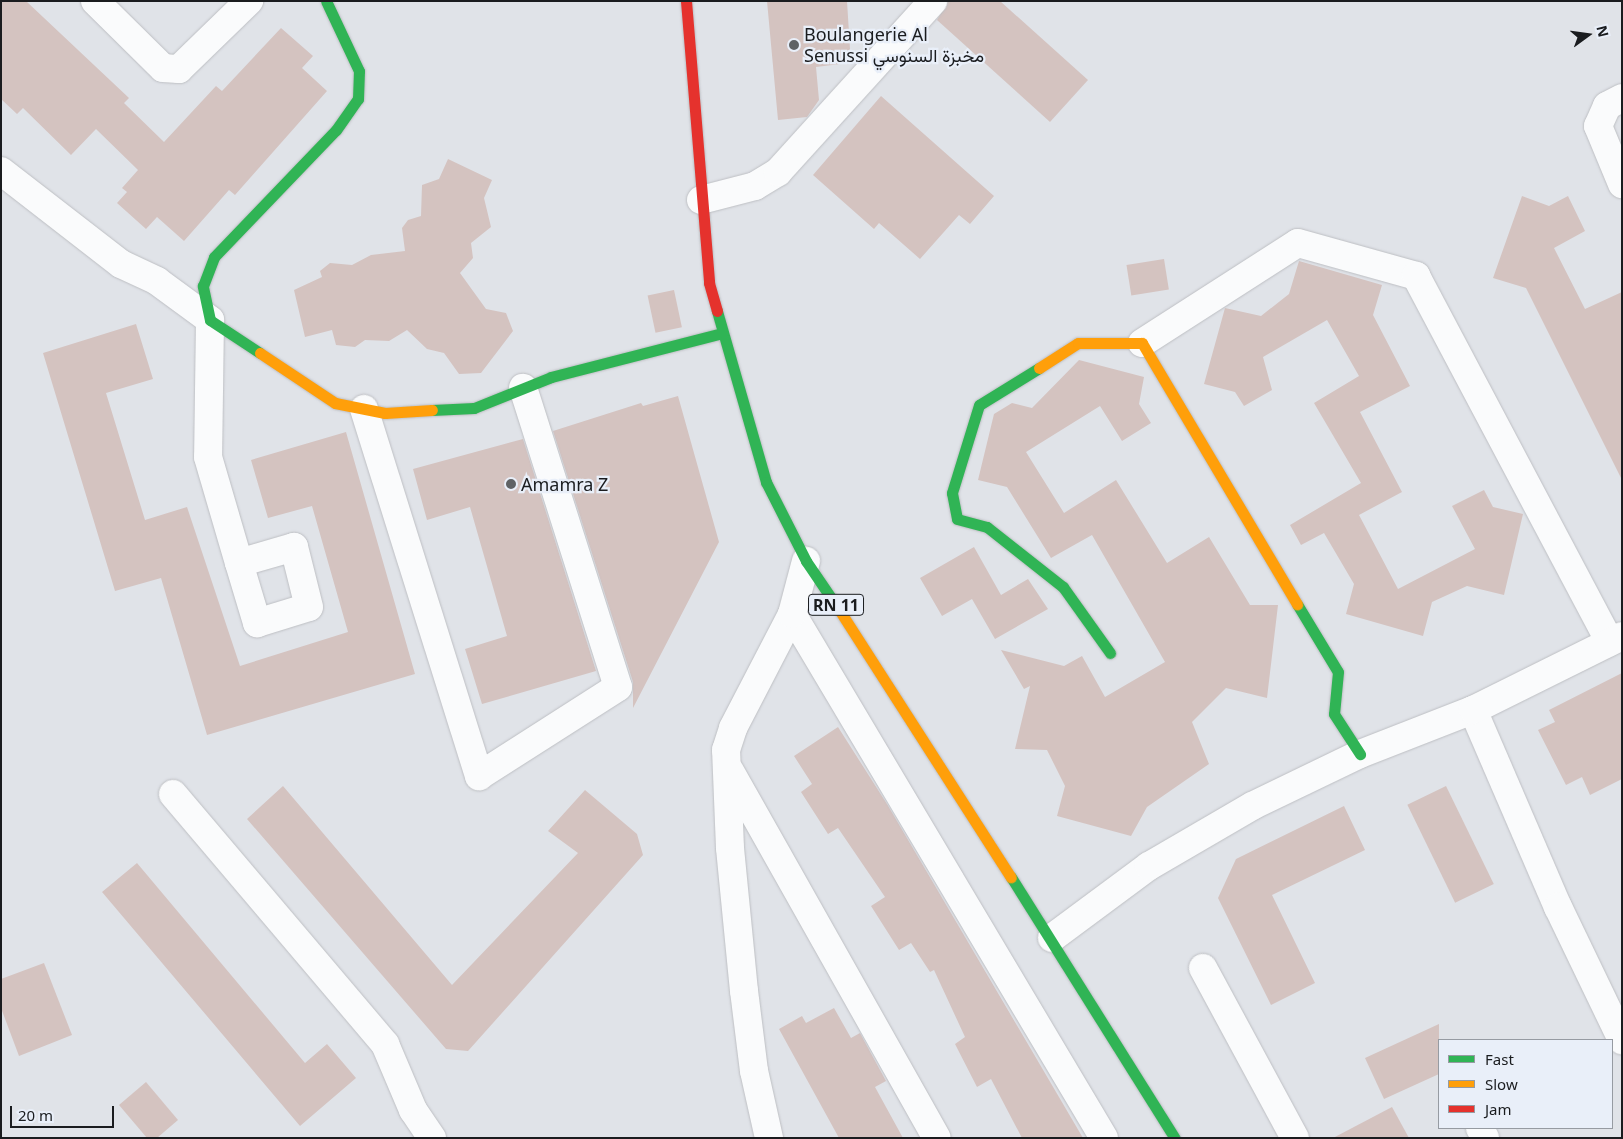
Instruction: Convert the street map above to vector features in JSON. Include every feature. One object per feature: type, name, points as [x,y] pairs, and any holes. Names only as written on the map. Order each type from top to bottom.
[{"type":"street","points":[[95,1],[164,68],[179,70],[249,1]]},
{"type":"street","points":[[239,564],[208,457],[210,320],[203,286],[214,257],[336,130],[358,99],[359,71],[326,1]]},
{"type":"street","name":"RN 11","points":[[686,1],[709,283],[766,482],[806,561],[1052,938],[1175,1138]]},
{"type":"street","points":[[701,200],[755,186],[778,172],[933,1]]},
{"type":"street","points":[[1622,98],[1607,106],[1598,126],[1622,184]]},
{"type":"street","points":[[1,171],[122,264],[156,281],[210,320],[335,402],[364,409],[385,413],[464,410],[522,388],[722,332]]},
{"type":"street","points":[[1052,938],[1149,866],[1252,806],[1360,754],[1473,710],[1616,639],[1416,276],[1298,243],[1142,343],[1078,343],[979,405],[952,493],[957,519],[987,527],[1063,587],[1110,653]]},
{"type":"street","points":[[1142,343],[1338,672],[1334,714],[1360,754]]},
{"type":"street","points":[[364,409],[479,776],[618,687],[522,388]]},
{"type":"street","points":[[769,1138],[754,1070],[744,991],[730,848],[726,750],[732,728],[792,614],[806,561]]},
{"type":"street","points":[[792,614],[1104,1138]]},
{"type":"street","points":[[1473,710],[1558,906],[1622,1040]]},
{"type":"street","points":[[728,768],[937,1138]]},
{"type":"street","points":[[173,794],[385,1044],[413,1110],[432,1138]]},
{"type":"street","points":[[1203,968],[1295,1138]]},
{"type":"building","points":[[1,1],[26,1],[129,98],[124,103],[164,142],[216,86],[222,91],[281,28],[313,56],[302,68],[327,91],[235,195],[229,190],[184,241],[157,217],[146,229],[117,203],[127,192],[122,188],[138,170],[96,129],[71,155],[23,108],[17,114],[1,99]]},
{"type":"building","points":[[767,1],[847,1],[850,49],[840,64],[816,67],[819,100],[807,117],[778,120]]},
{"type":"building","points":[[948,1],[1000,1],[1088,80],[1050,122],[937,20]]},
{"type":"building","points":[[881,96],[994,196],[970,224],[959,215],[920,259],[879,223],[874,229],[813,175]]},
{"type":"building","points":[[448,159],[492,180],[484,198],[491,227],[471,243],[473,258],[460,273],[486,309],[506,313],[513,331],[481,373],[459,374],[444,353],[427,349],[407,330],[389,341],[365,340],[355,347],[336,345],[332,330],[305,337],[294,290],[322,277],[320,271],[330,263],[352,265],[371,255],[405,251],[402,228],[408,220],[421,216],[422,185],[439,179]]},
{"type":"building","points":[[1522,196],[1549,206],[1568,196],[1585,231],[1554,248],[1585,309],[1622,292],[1622,480],[1526,288],[1493,278]]},
{"type":"building","points":[[1164,259],[1169,290],[1131,296],[1126,265]]},
{"type":"building","points":[[1299,261],[1382,285],[1373,315],[1410,386],[1360,412],[1402,492],[1359,515],[1398,589],[1475,549],[1452,506],[1484,490],[1493,507],[1523,514],[1504,595],[1467,586],[1432,602],[1423,636],[1346,614],[1354,584],[1324,533],[1301,545],[1290,525],[1361,483],[1314,403],[1359,376],[1327,320],[1263,357],[1272,390],[1244,406],[1235,392],[1204,384],[1225,308],[1261,316],[1289,294]]},
{"type":"building","points":[[674,290],[682,327],[655,333],[648,296]]},
{"type":"building","points":[[136,324],[153,379],[106,393],[145,520],[187,507],[240,666],[348,632],[312,506],[268,518],[251,460],[346,432],[415,674],[207,735],[161,578],[115,591],[43,353]]},
{"type":"building","points":[[1079,360],[1144,377],[1139,404],[1151,423],[1122,441],[1100,406],[1026,452],[1064,513],[1116,480],[1167,563],[1209,537],[1250,605],[1278,605],[1267,698],[1226,688],[1192,722],[1209,764],[1147,807],[1131,836],[1057,816],[1065,786],[1047,750],[1015,749],[1030,686],[1024,689],[1001,650],[1064,666],[1082,656],[1105,697],[1165,662],[1092,535],[1051,558],[1007,487],[978,480],[994,414],[1012,403],[1032,408]]},
{"type":"building","points":[[678,396],[719,542],[633,708],[633,682],[553,431],[641,403],[643,406]]},
{"type":"building","points":[[523,439],[596,671],[482,704],[465,649],[507,636],[470,507],[427,520],[413,469]]},
{"type":"building","points":[[974,547],[1001,595],[1028,579],[1048,609],[995,639],[972,599],[942,616],[920,578]]},
{"type":"building","points":[[1622,673],[1622,779],[1590,795],[1582,777],[1566,785],[1538,730],[1555,722],[1549,710]]},
{"type":"building","points":[[838,727],[887,804],[1083,1138],[1022,1138],[991,1079],[977,1087],[955,1044],[965,1037],[934,970],[930,972],[911,943],[899,950],[871,906],[885,897],[838,828],[828,834],[801,792],[812,784],[794,756]]},
{"type":"building","points":[[283,786],[452,985],[578,853],[548,831],[585,790],[637,834],[643,855],[468,1051],[446,1049],[247,819]]},
{"type":"building","points":[[1446,786],[1494,884],[1455,903],[1407,805]]},
{"type":"building","points":[[1344,806],[1365,850],[1272,895],[1315,983],[1271,1005],[1218,898],[1236,859]]},
{"type":"building","points":[[137,863],[305,1063],[327,1044],[356,1078],[300,1126],[102,892]]},
{"type":"building","points":[[44,963],[72,1035],[19,1056],[1,1008],[1,979]]},
{"type":"building","points":[[834,1008],[851,1038],[860,1033],[886,1081],[875,1087],[903,1138],[839,1138],[779,1029],[802,1016],[806,1023]]},
{"type":"building","points":[[1439,1024],[1438,1074],[1384,1099],[1365,1058]]},
{"type":"building","points":[[146,1082],[178,1120],[157,1138],[147,1138],[119,1105]]},
{"type":"building","points":[[1392,1107],[1409,1138],[1333,1138]]},
{"type":"traffic: fast","points":[[260,353],[210,320],[203,286],[214,257],[336,130],[358,99],[359,71],[326,1]]},
{"type":"traffic: fast","points":[[717,311],[766,482],[806,561],[838,608]]},
{"type":"traffic: fast","points":[[432,410],[474,408],[551,377],[722,333]]},
{"type":"traffic: fast","points":[[1039,368],[979,405],[952,493],[957,519],[987,527],[1063,587],[1110,653]]},
{"type":"traffic: fast","points":[[1297,604],[1338,672],[1334,714],[1360,754]]},
{"type":"traffic: fast","points":[[1011,877],[1175,1138]]},
{"type":"traffic: slow","points":[[1039,368],[1078,343],[1142,343],[1297,604]]},
{"type":"traffic: slow","points":[[260,353],[335,403],[385,413],[432,410]]},
{"type":"traffic: slow","points":[[838,608],[1011,877]]},
{"type":"traffic: jam","points":[[686,1],[709,283],[717,311]]},
{"type":"place","name":"Boulangerie Al Senussi مخبزة السنوسي","points":[[794,45]]},
{"type":"place","name":"Amamra Z","points":[[511,484]]}]
